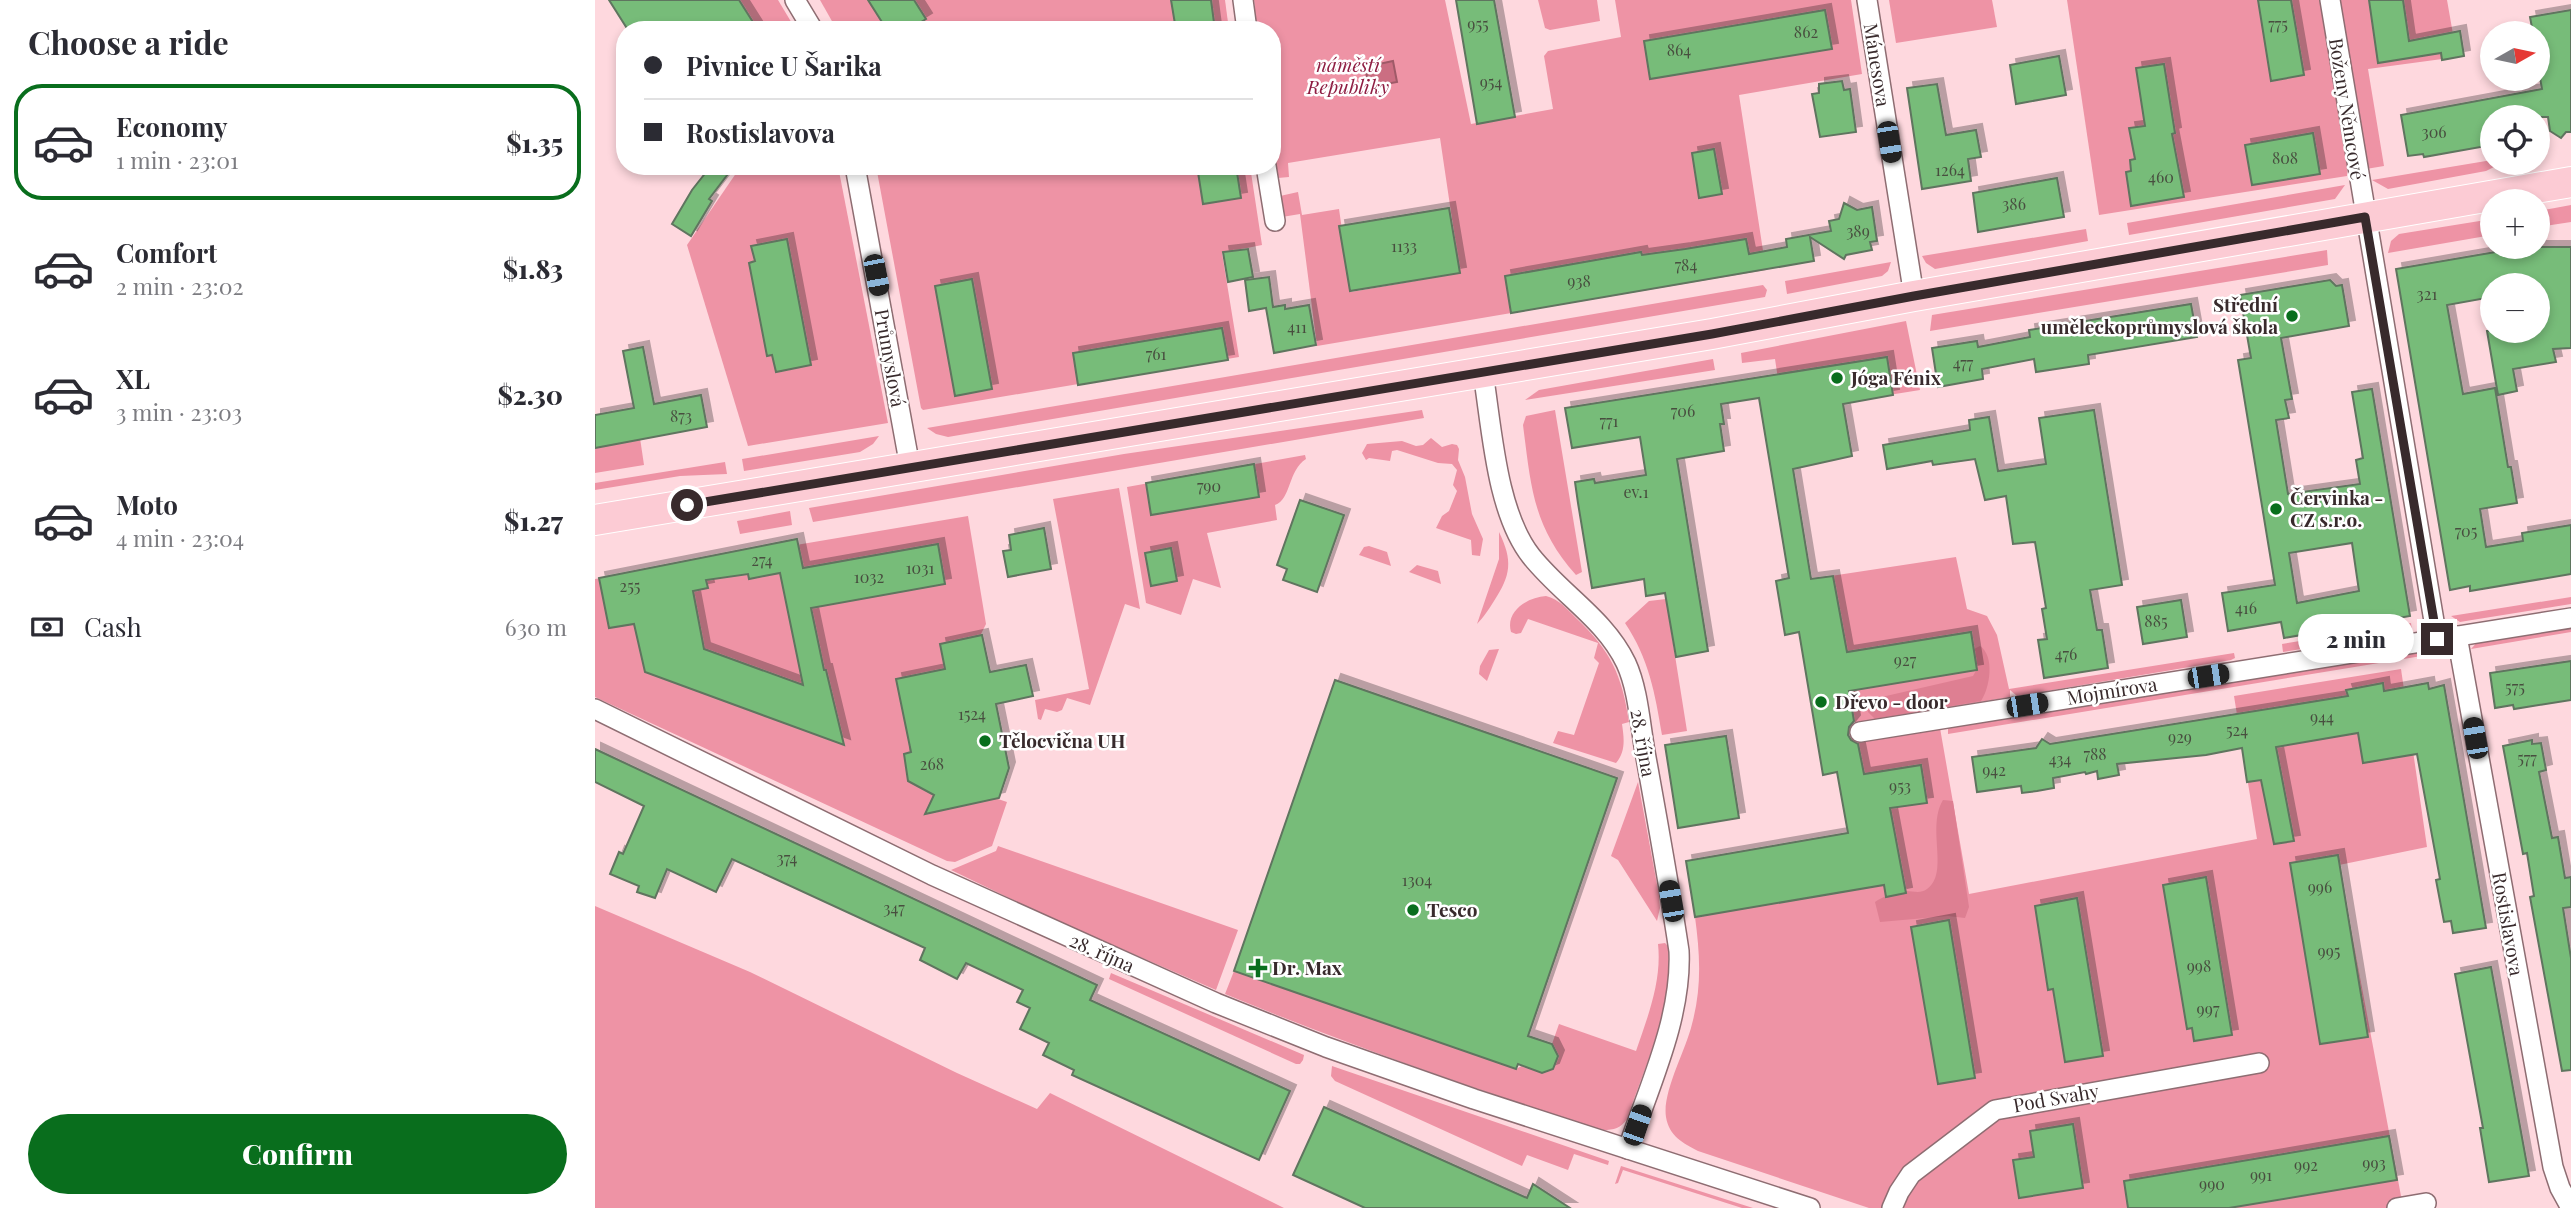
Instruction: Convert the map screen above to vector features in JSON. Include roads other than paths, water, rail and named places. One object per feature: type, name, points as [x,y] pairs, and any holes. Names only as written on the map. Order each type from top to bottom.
[{"type":"main road","points":[[595,520],[1712,334],[1914,296],[2571,182]]},
{"type":"street","points":[[795,0],[808,21]]},
{"type":"street","points":[[1243,0],[1246,21]]},
{"type":"street","name":"Mánesova","points":[[1867,0],[1914,296]]},
{"type":"street","name":"Boženy Němcové","points":[[2330,0],[2365,217]]},
{"type":"street","name":"Průmyslová","points":[[857,175],[910,467]]},
{"type":"street","points":[[1267,175],[1275,221]]},
{"type":"street","points":[[2365,217],[2437,639]]},
{"type":"street","name":"28. října","points":[[1483,373],[1502,490],[1514,528],[1532,558],[1613,642],[1629,671],[1638,713],[1675,926],[1680,975],[1674,1012],[1628,1149]]},
{"type":"street","name":"Mojmírova","points":[[1860,732],[2571,618]]},
{"type":"street","name":"Rostislavova","points":[[2457,636],[2553,1167],[2569,1200]]},
{"type":"street","name":"28. října","points":[[595,709],[932,875],[1216,1003],[1326,1047],[1511,1112],[1810,1208]]},
{"type":"street","name":"Pod Svahy","points":[[1892,1208],[1911,1174],[1995,1110],[2259,1063]]},
{"type":"street","points":[[2547,1208],[2569,1200]]},
{"type":"street","points":[[2397,1208],[2426,1203]]},
{"type":"place","name":"Střední uměleckoprůmyslová škola","points":[[2292,316]]},
{"type":"place","name":"Jóga Fénix","points":[[1837,378]]},
{"type":"place","name":"Červinka - CZ s.r.o.","points":[[2276,509]]},
{"type":"place","name":"Dřevo - door","points":[[1821,702]]},
{"type":"place","name":"Tělocvična UH","points":[[985,741]]},
{"type":"place","name":"Tesco","points":[[1413,910]]},
{"type":"place","name":"Dr. Max","points":[[1258,968]]},
{"type":"park label","name":"náměstí Republiky","points":[[1348,76]]}]
